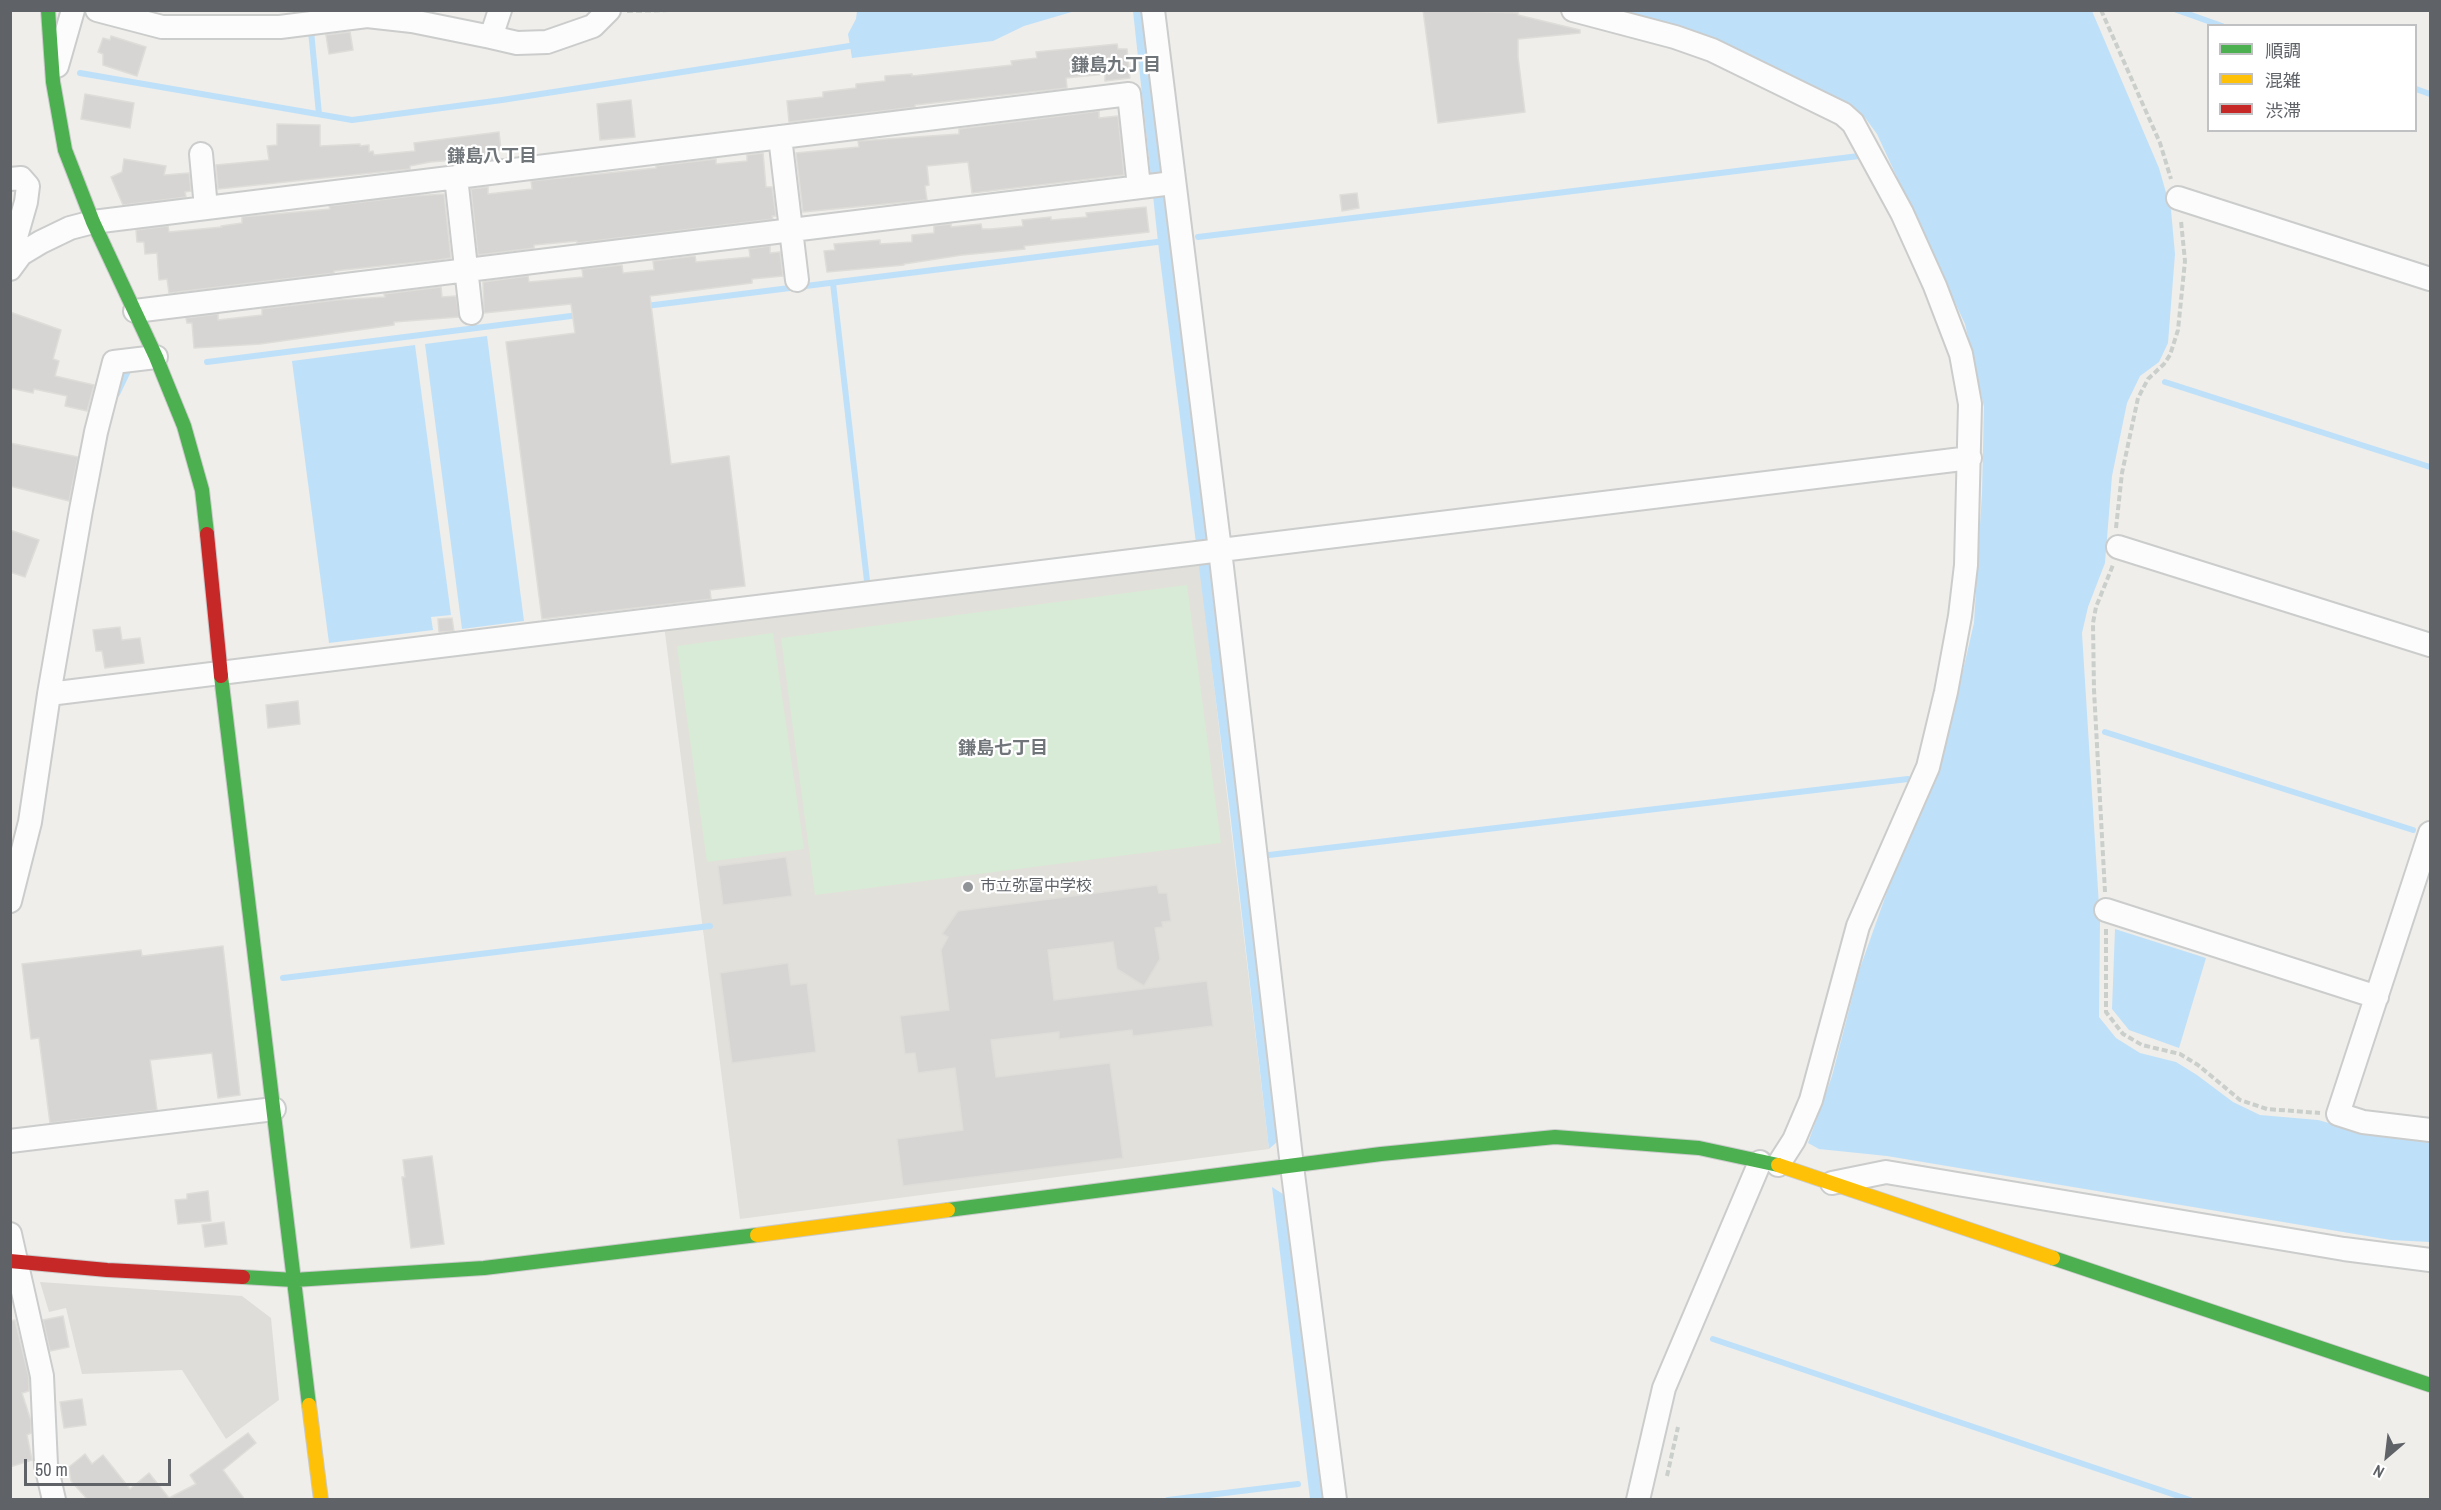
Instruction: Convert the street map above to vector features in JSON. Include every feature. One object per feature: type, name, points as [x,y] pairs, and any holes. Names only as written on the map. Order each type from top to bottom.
[{"type":"street","points":[[48,10],[53,82],[65,150],[93,222],[156,357],[184,426],[202,490],[221,672],[321,1500]]},
{"type":"street","points":[[53,82],[73,10]]},
{"type":"street","points":[[97,10],[162,27],[280,27],[367,16],[412,21],[517,43],[547,42],[593,26],[609,11]]},
{"type":"street","points":[[491,37],[500,10]]},
{"type":"street","points":[[1153,10],[1220,550],[1292,1166],[1335,1500]]},
{"type":"street","points":[[1573,10],[1675,37],[1712,50],[1843,114],[1853,123],[1902,213],[1935,286],[1961,354],[1970,404],[1966,565],[1960,616],[1946,692],[1928,767],[1858,926],[1811,1100],[1794,1140],[1769,1163],[1664,1388],[1639,1499]]},
{"type":"street","points":[[16,262],[70,228],[93,222],[1129,94],[1143,187]]},
{"type":"street","points":[[780,137],[797,280]]},
{"type":"street","points":[[201,153],[206,208]]},
{"type":"street","points":[[456,177],[471,313]]},
{"type":"street","points":[[10,179],[21,178],[28,186],[16,237],[16,262]]},
{"type":"street","points":[[135,311],[466,272],[1173,183]]},
{"type":"street","points":[[2178,198],[2430,279]]},
{"type":"street","points":[[10,901],[30,822],[49,694],[83,499],[96,432],[114,362],[156,357]]},
{"type":"street","points":[[49,694],[1970,458]]},
{"type":"street","points":[[2118,547],[2430,645]]},
{"type":"street","points":[[2430,833],[2338,1114],[2363,1122],[2430,1130]]},
{"type":"street","points":[[2106,910],[2377,997]]},
{"type":"street","points":[[10,1141],[274,1109]]},
{"type":"street","points":[[14,1262],[294,1280],[484,1268],[713,1241],[1381,1154],[1555,1137],[1699,1148],[1769,1163],[2430,1385]]},
{"type":"street","points":[[1830,1183],[1886,1172],[2344,1249],[2430,1260]]},
{"type":"street","points":[[10,1234],[14,1262],[42,1376],[46,1465],[54,1500]]},
{"type":"path","points":[[609,11],[671,10]]},
{"type":"path","points":[[2101,10],[2160,143],[2178,198],[2185,261],[2178,330],[2170,355],[2148,379],[2138,398],[2122,473],[2115,532],[2118,547],[2092,622],[2106,910],[2106,1012],[2123,1034],[2142,1045],[2180,1054],[2198,1065],[2240,1100],[2267,1109],[2338,1114]]},
{"type":"path","points":[[1666,1480],[1680,1417]]},
{"type":"shaded area","name":"市立弥冨中学校","points":[[1199,559],[1269,1149],[740,1219],[664,625]]},
{"type":"shaded area","points":[[40,1282],[242,1296],[271,1318],[279,1400],[226,1439],[182,1370],[82,1374],[66,1308],[49,1312]]},
{"type":"green space","points":[[1187,585],[1221,843],[815,895],[781,638]]},
{"type":"green space","points":[[773,633],[804,849],[707,862],[677,646]]},
{"type":"water","points":[[857,10],[1075,11],[1024,26],[993,41],[852,58],[848,34],[856,19]]},
{"type":"water","points":[[1133,11],[1144,11],[1208,544],[1214,564],[1278,1141],[1269,1149],[1230,812],[1159,251]]},
{"type":"water","points":[[1609,11],[2092,11],[2159,168],[2171,210],[2175,254],[2168,343],[2159,362],[2140,376],[2127,403],[2112,476],[2105,563],[2088,607],[2082,633],[2100,922],[2099,1017],[2116,1038],[2140,1053],[2176,1062],[2233,1102],[2260,1115],[2318,1120],[2358,1131],[2430,1138],[2430,1242],[2391,1240],[1887,1156],[1819,1149],[1808,1143],[1832,1076],[1859,971],[1888,889],[1942,761],[1974,623],[1982,493],[1984,407],[1965,324],[1877,134],[1866,119],[1849,103],[1702,34]]},
{"type":"water","points":[[487,336],[524,621],[462,629],[425,344]]},
{"type":"water","points":[[415,345],[451,615],[431,617],[433,630],[329,643],[292,361]]},
{"type":"water","points":[[2115,929],[2206,958],[2179,1048],[2129,1030],[2112,1009]]},
{"type":"water","points":[[1272,1187],[1286,1196],[1323,1499],[1310,1499]]},
{"type":"building","points":[[1423,10],[1518,13],[1518,15],[1580,30],[1580,33],[1518,39],[1525,112],[1438,123]]},
{"type":"building","points":[[350,32],[353,50],[329,54],[326,35]]},
{"type":"building","points":[[111,36],[146,47],[137,76],[103,65],[103,54],[98,52],[103,38],[110,40]]},
{"type":"building","points":[[1117,44],[1118,49],[1127,49],[1130,78],[1105,81],[1105,74],[1066,78],[1067,88],[789,122],[787,101],[823,97],[823,92],[856,88],[856,84],[885,81],[885,76],[912,74],[912,76],[1012,65],[1011,61],[1037,58],[1036,52]]},
{"type":"building","points":[[85,94],[134,103],[130,128],[81,119]]},
{"type":"building","points":[[631,100],[635,137],[600,140],[597,104]]},
{"type":"building","points":[[1099,111],[1099,118],[1118,116],[1124,175],[972,193],[968,162],[927,166],[929,185],[925,186],[927,200],[803,212],[796,153],[859,147],[858,141],[959,134],[959,129]]},
{"type":"building","points":[[277,124],[320,125],[320,146],[369,145],[369,152],[373,151],[374,155],[415,151],[414,143],[499,132],[501,150],[496,150],[497,159],[430,162],[410,166],[410,169],[218,189],[216,165],[269,160],[267,146],[277,145]]},
{"type":"building","points":[[763,153],[766,187],[772,187],[776,216],[772,216],[773,219],[577,243],[577,241],[534,245],[534,248],[478,255],[471,189],[488,187],[488,194],[532,189],[531,181],[656,168],[656,166],[716,159],[716,164],[747,161],[747,155]]},
{"type":"building","points":[[124,159],[166,166],[164,175],[189,173],[191,191],[185,192],[186,197],[123,205],[111,177],[122,172]]},
{"type":"building","points":[[1357,193],[1359,208],[1342,211],[1340,195]]},
{"type":"building","points":[[444,194],[451,258],[169,293],[167,279],[159,280],[157,253],[145,254],[144,242],[137,242],[136,230],[168,226],[169,232],[222,227],[242,223],[242,217],[330,209],[329,206]]},
{"type":"building","points":[[1146,207],[1149,232],[1024,246],[1025,249],[962,255],[904,265],[827,272],[824,251],[835,250],[834,244],[880,240],[880,244],[912,242],[912,235],[934,233],[934,226],[981,224],[982,229],[991,229],[1023,226],[1022,220],[1087,217],[1086,213]]},
{"type":"building","points":[[770,246],[770,253],[780,252],[783,276],[752,279],[752,283],[650,296],[671,464],[729,456],[745,586],[710,590],[711,599],[542,619],[506,342],[575,333],[571,304],[484,313],[483,282],[528,276],[529,282],[583,277],[582,269],[622,265],[623,273],[654,270],[653,261],[695,256],[696,262],[750,257],[749,249]]},
{"type":"building","points":[[441,287],[442,297],[456,296],[459,317],[394,322],[394,325],[260,344],[194,348],[192,323],[187,323],[186,318],[218,314],[218,320],[262,315],[262,309],[385,297],[384,294]]},
{"type":"building","points":[[10,312],[61,330],[53,359],[59,361],[55,376],[94,385],[87,411],[65,406],[67,396],[34,389],[33,393],[10,388]]},
{"type":"building","points":[[10,443],[78,457],[69,501],[10,486]]},
{"type":"building","points":[[10,530],[39,540],[25,577],[10,572]]},
{"type":"building","points":[[452,618],[454,631],[439,632],[438,619]]},
{"type":"building","points":[[120,627],[122,640],[140,638],[144,663],[105,668],[102,651],[96,651],[93,630]]},
{"type":"building","points":[[298,701],[300,724],[268,728],[266,705]]},
{"type":"building","points":[[786,857],[792,896],[723,905],[718,866]]},
{"type":"building","points":[[1157,885],[1159,893],[1167,893],[1171,921],[1162,922],[1163,927],[1155,928],[1160,959],[1144,986],[1117,969],[1113,942],[1048,950],[1054,1000],[1207,981],[1213,1026],[1133,1036],[1132,1030],[1059,1039],[1059,1032],[991,1040],[996,1077],[1110,1063],[1123,1158],[903,1186],[897,1139],[963,1130],[955,1068],[918,1073],[915,1053],[905,1054],[900,1016],[949,1010],[941,950],[948,937],[942,934],[958,911]]},
{"type":"building","points":[[223,946],[240,1095],[218,1098],[212,1053],[150,1060],[157,1110],[50,1123],[39,1038],[31,1039],[22,964],[141,950],[142,956]]},
{"type":"building","points":[[788,963],[791,985],[807,983],[816,1052],[732,1063],[720,973]]},
{"type":"building","points":[[432,1156],[444,1244],[411,1248],[402,1177],[405,1177],[403,1160]]},
{"type":"building","points":[[208,1191],[211,1221],[178,1224],[175,1200],[187,1199],[187,1194]]},
{"type":"building","points":[[224,1222],[227,1244],[205,1247],[202,1225]]},
{"type":"building","points":[[63,1316],[69,1347],[50,1351],[43,1320]]},
{"type":"building","points":[[15,1320],[29,1378],[29,1391],[22,1393],[31,1421],[31,1433],[27,1435],[32,1460],[10,1467],[10,1321]]},
{"type":"building","points":[[82,1399],[86,1425],[64,1428],[60,1402]]},
{"type":"building","points":[[248,1433],[256,1443],[223,1470],[245,1500],[88,1500],[71,1481],[69,1467],[85,1454],[92,1464],[103,1455],[130,1489],[149,1473],[169,1498],[196,1484],[190,1475]]},
{"type":"waterway","points":[[2177,10],[2216,24]]},
{"type":"waterway","points":[[311,31],[319,114]]},
{"type":"waterway","points":[[80,73],[352,120],[502,100],[856,45]]},
{"type":"waterway","points":[[2417,89],[2430,94]]},
{"type":"waterway","points":[[1198,237],[1859,156]]},
{"type":"waterway","points":[[646,306],[1165,241]]},
{"type":"waterway","points":[[833,283],[867,581]]},
{"type":"waterway","points":[[207,362],[579,315]]},
{"type":"waterway","points":[[117,394],[129,369]]},
{"type":"waterway","points":[[2165,382],[2430,467]]},
{"type":"waterway","points":[[2105,732],[2413,830]]},
{"type":"waterway","points":[[1269,855],[1908,779],[1911,783]]},
{"type":"waterway","points":[[283,978],[710,926]]},
{"type":"waterway","points":[[1713,1339],[2190,1500]]},
{"type":"waterway","points":[[1168,1500],[1298,1484]]},
{"type":"traffic: fast","points":[[48,10],[53,82],[65,150],[93,222],[156,357],[184,426],[202,490],[207,534]]},
{"type":"traffic: fast","points":[[221,676],[309,1405]]},
{"type":"traffic: fast","points":[[948,1210],[1381,1154],[1555,1137],[1699,1148],[1778,1165]]},
{"type":"traffic: fast","points":[[243,1277],[294,1280],[484,1268],[757,1235]]},
{"type":"traffic: fast","points":[[2053,1258],[2430,1385]]},
{"type":"traffic: slow","points":[[1778,1165],[2053,1258]]},
{"type":"traffic: slow","points":[[757,1235],[948,1210]]},
{"type":"traffic: slow","points":[[309,1405],[321,1500]]},
{"type":"traffic: jam","points":[[207,534],[221,676]]},
{"type":"traffic: jam","points":[[10,1261],[107,1270],[243,1277]]},
{"type":"place","name":"市立弥冨中学校","points":[[968,887]]},
{"type":"district","name":"鎌島九丁目","points":[[1116,66]]},
{"type":"district","name":"鎌島八丁目","points":[[492,157]]},
{"type":"district","name":"鎌島七丁目","points":[[1003,749]]}]
